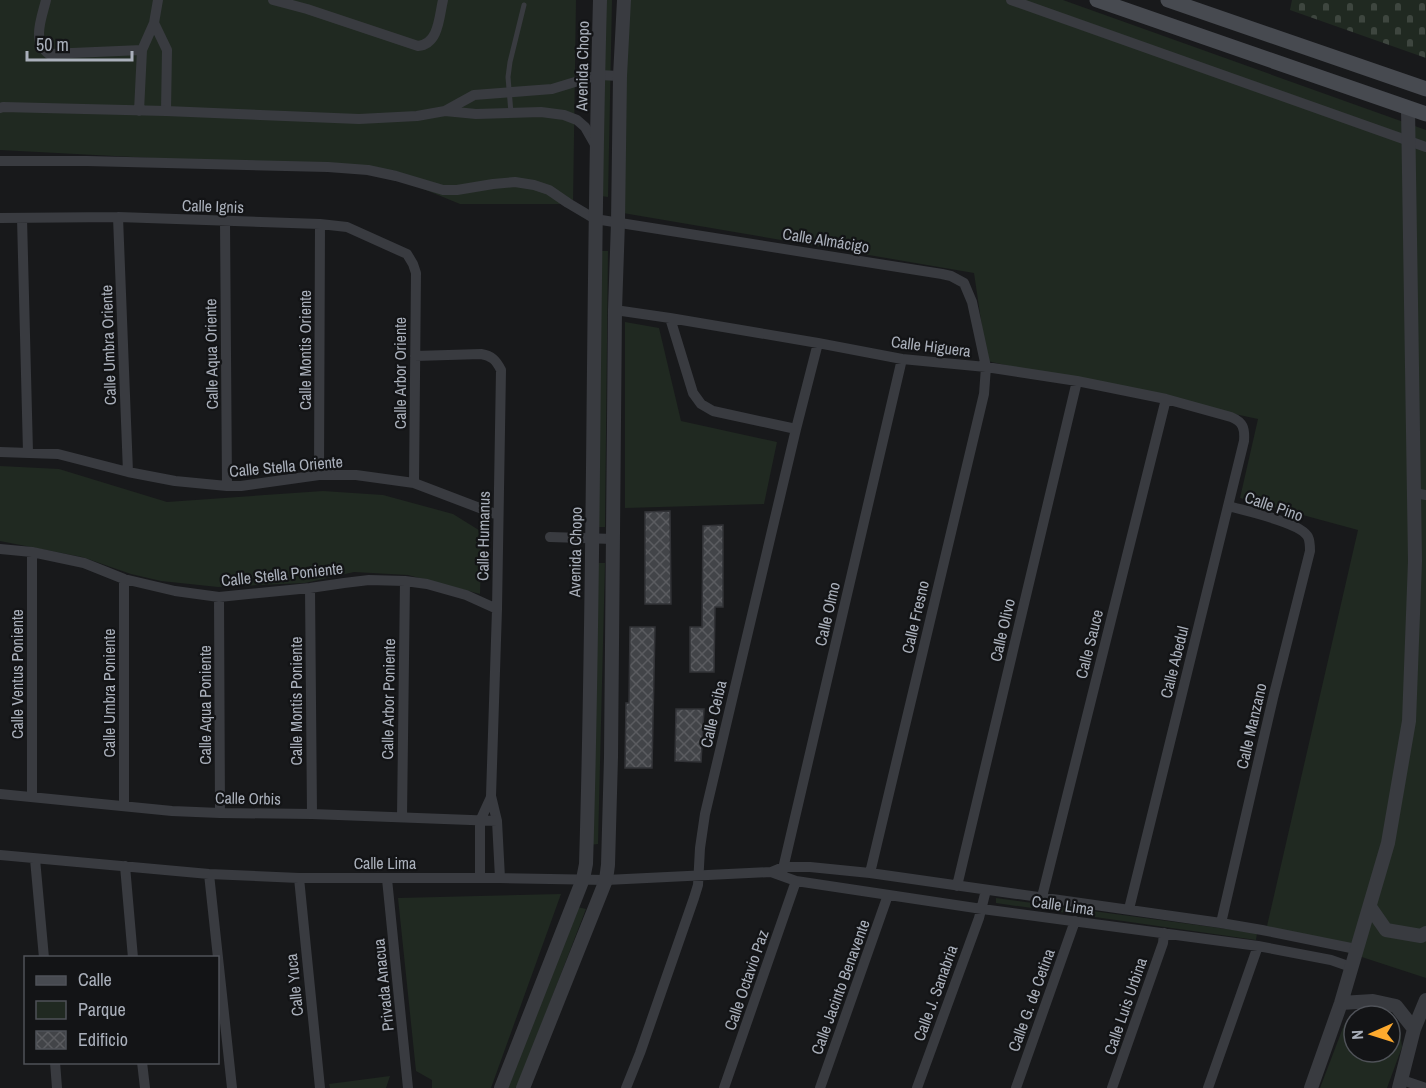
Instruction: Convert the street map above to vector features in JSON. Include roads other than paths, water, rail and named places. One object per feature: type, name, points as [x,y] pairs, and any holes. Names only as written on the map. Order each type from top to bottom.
[{"type":"main road","points":[[1097,0],[1426,114]]},
{"type":"main road","points":[[1168,0],[1426,89]]},
{"type":"street","points":[[46,0],[38,36],[43,50],[49,54],[142,50]]},
{"type":"street","points":[[139,111],[142,50],[154,23],[158,0]]},
{"type":"street","points":[[273,0],[423,46],[435,34],[443,0]]},
{"type":"street","name":"Avenida Chopo","points":[[501,1088],[583,879],[586,864],[590,756],[595,219],[600,0]]},
{"type":"street","points":[[523,1088],[606,880],[610,757],[615,310],[624,0]]},
{"type":"street","points":[[1011,0],[1426,147]]},
{"type":"street","points":[[154,23],[167,50],[166,111]]},
{"type":"street","points":[[445,111],[474,95],[552,89],[598,75],[620,76]]},
{"type":"street","points":[[1,107],[359,119],[408,117],[445,111],[476,114],[541,112],[564,115],[577,120],[585,127],[597,148]]},
{"type":"street","points":[[1311,1088],[1341,1003],[1388,843],[1408,722],[1420,470],[1408,108]]},
{"type":"street","points":[[0,160],[368,170],[443,190],[515,182],[534,184],[549,190],[595,219]]},
{"type":"street","name":"Calle Ignis","points":[[0,218],[118,217],[320,224],[347,227],[407,254],[413,264]]},
{"type":"street","name":"Calle Umbra Oriente","points":[[118,217],[128,472]]},
{"type":"street","points":[[22,218],[28,452]]},
{"type":"street","name":"Calle Almácigo","points":[[595,219],[951,276],[963,283],[968,291],[986,367]]},
{"type":"street","name":"Calle Aqua Oriente","points":[[225,221],[227,486]]},
{"type":"street","name":"Calle Montis Oriente","points":[[319,475],[320,224]]},
{"type":"street","name":"Calle Arbor Oriente","points":[[413,264],[416,273],[414,483]]},
{"type":"street","name":"Calle Higuera","points":[[615,310],[903,359],[986,367],[1077,381],[1166,399],[1231,417],[1241,423]]},
{"type":"street","points":[[670,318],[693,393],[700,404],[712,411],[796,429]]},
{"type":"street","name":"Calle Ceiba","points":[[626,1088],[696,891],[705,814],[818,343]]},
{"type":"street","name":"Calle Humanus","points":[[415,356],[481,354],[490,356],[501,370],[491,796],[497,821],[500,878]]},
{"type":"street","name":"Calle Olmo","points":[[779,872],[903,359]]},
{"type":"street","name":"Calle Fresno","points":[[870,873],[984,394],[986,367]]},
{"type":"street","name":"Calle Olivo","points":[[957,886],[1077,381]]},
{"type":"street","name":"Calle Sauce","points":[[1042,897],[1166,399]]},
{"type":"street","name":"Calle Abedul","points":[[1129,909],[1244,441],[1244,427],[1241,423]]},
{"type":"street","name":"Calle Stella Oriente","points":[[0,452],[58,454],[175,481],[227,486],[319,475],[356,475],[414,483],[498,515]]},
{"type":"street","name":"Calle Pino","points":[[1228,506],[1299,528],[1308,537]]},
{"type":"street","points":[[549,537],[613,539]]},
{"type":"street","name":"Calle Manzano","points":[[1221,923],[1273,698],[1308,563],[1310,551],[1308,537]]},
{"type":"street","name":"Calle Stella Poniente","points":[[0,549],[32,552],[84,563],[124,579],[174,591],[219,597],[361,581],[405,581],[427,584],[466,595],[497,609]]},
{"type":"street","name":"Calle Ventus Poniente","points":[[32,552],[32,796]]},
{"type":"street","name":"Calle Umbra Poniente","points":[[124,579],[124,806]]},
{"type":"street","name":"Calle Arbor Poniente","points":[[402,817],[405,581]]},
{"type":"street","name":"Calle Montis Poniente","points":[[310,588],[312,814]]},
{"type":"street","name":"Calle Aqua Poniente","points":[[219,597],[220,813]]},
{"type":"street","name":"Calle Orbis","points":[[0,794],[172,811],[497,821]]},
{"type":"street","name":"Calle Humanus","points":[[480,878],[480,821],[491,796]]},
{"type":"street","name":"Calle Lima","points":[[0,855],[209,874],[298,879],[606,880],[779,872],[810,867],[870,873],[1129,909],[1262,930],[1356,949]]},
{"type":"street","points":[[35,859],[44,956]]},
{"type":"street","points":[[125,866],[133,956]]},
{"type":"street","name":"Calle Lima","points":[[779,872],[796,881],[982,909],[1258,946],[1331,960],[1351,967]]},
{"type":"street","points":[[209,874],[218,956]]},
{"type":"street","name":"Calle Yuca","points":[[298,879],[320,1088]]},
{"type":"street","name":"Privada Anacua","points":[[387,879],[408,1088]]},
{"type":"street","name":"Calle Octavio Paz","points":[[724,1088],[796,881]]},
{"type":"street","name":"Calle J. Sanabria","points":[[917,1088],[982,909],[986,890]]},
{"type":"street","name":"Calle Jacinto Benavente","points":[[820,1088],[888,895]]},
{"type":"street","points":[[1370,907],[1386,930],[1421,936],[1426,933]]},
{"type":"street","name":"Calle G. de Cetina","points":[[1016,1088],[1075,921]]},
{"type":"street","name":"Calle Luis Urbina","points":[[1112,1088],[1163,943],[1164,933]]},
{"type":"street","points":[[1208,1088],[1258,946]]},
{"type":"street","points":[[219,967],[232,1088]]},
{"type":"street","points":[[1426,1000],[1414,1029],[1401,1084],[1426,1088]]},
{"type":"street","points":[[1341,1003],[1373,1001],[1396,1006],[1414,1029]]},
{"type":"street","points":[[55,1064],[57,1088]]},
{"type":"street","points":[[142,1064],[145,1088]]},
{"type":"lane","points":[[511,113],[508,76],[524,5]]}]
